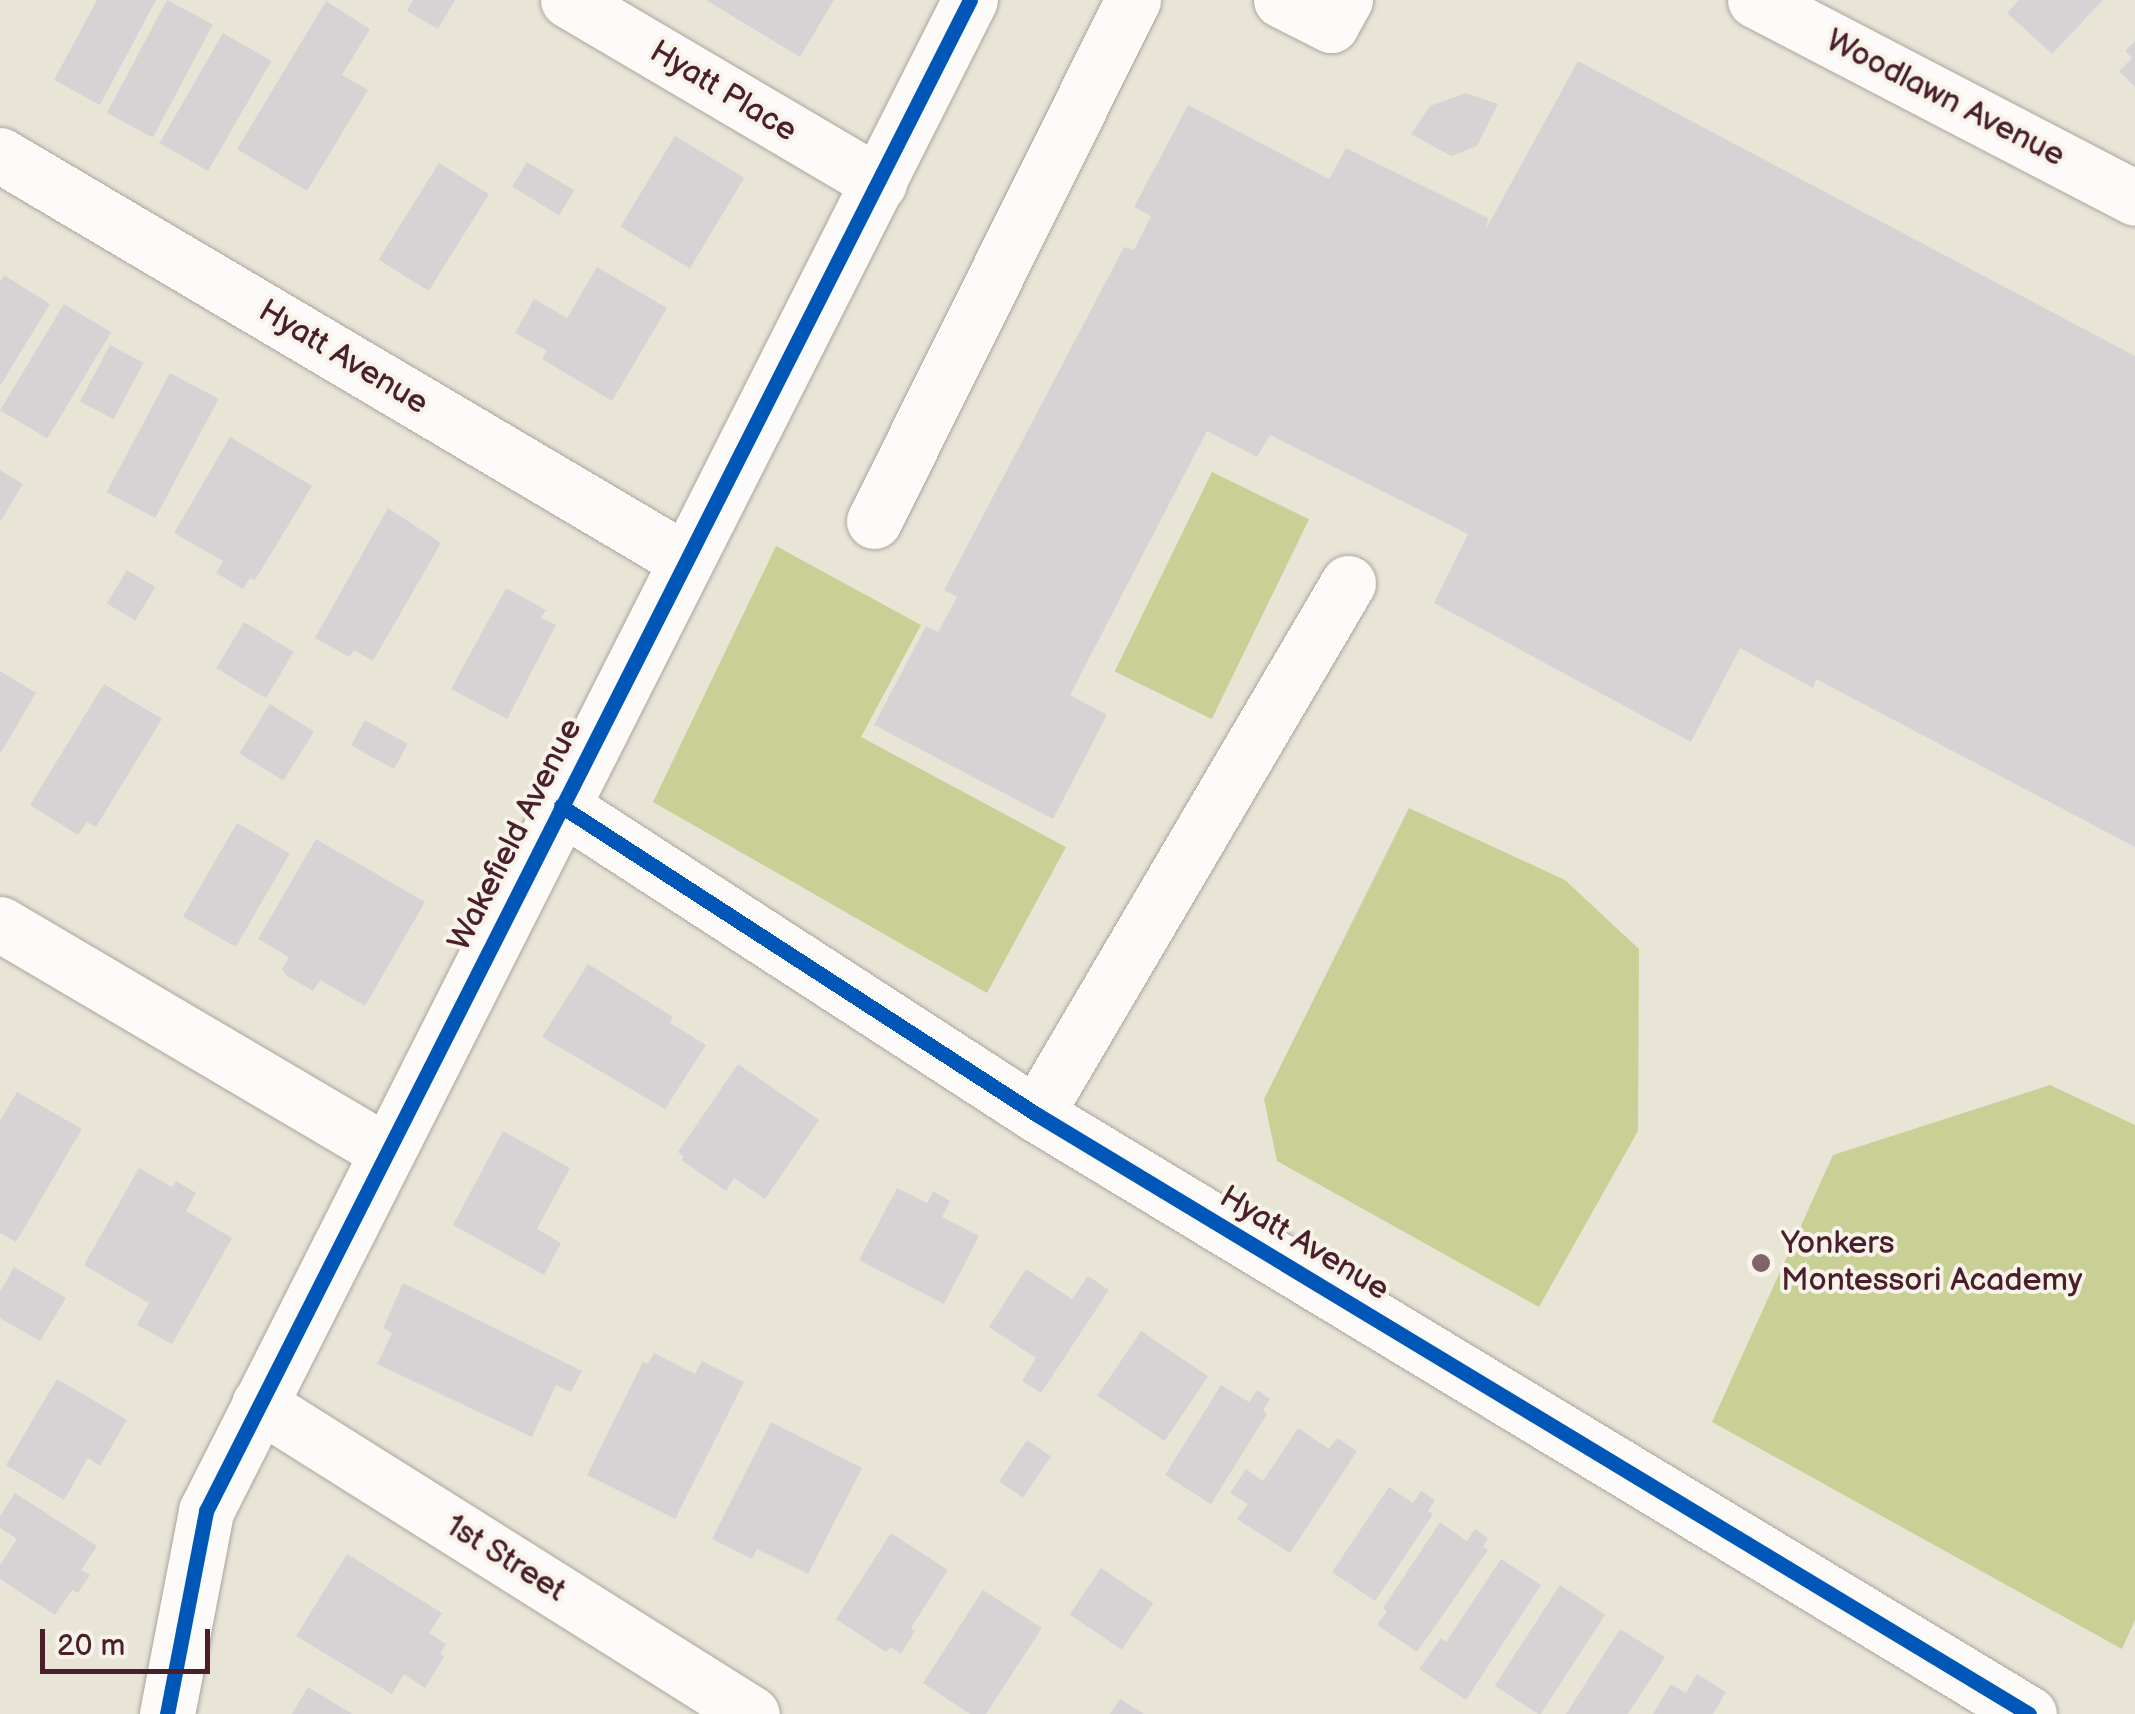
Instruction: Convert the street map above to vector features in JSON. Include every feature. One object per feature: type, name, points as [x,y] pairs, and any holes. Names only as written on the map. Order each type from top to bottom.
[{"type":"street","name":"Hyatt Place","points":[[568,0],[879,184]]},
{"type":"street","name":"Wakefield Avenue","points":[[167,1714],[206,1510],[970,0]]},
{"type":"street","points":[[874,521],[1134,0]]},
{"type":"street","points":[[1281,0],[1331,25],[1345,0]]},
{"type":"street","name":"Woodlawn Avenue","points":[[1755,0],[2135,198]]},
{"type":"street","name":"Hyatt Avenue","points":[[0,155],[685,560]]},
{"type":"street","points":[[1036,1114],[1348,583]]},
{"type":"street","name":"Hyatt Avenue","points":[[561,806],[1036,1114],[2029,1714]]},
{"type":"street","points":[[0,924],[386,1152]]},
{"type":"street","name":"1st Street","points":[[259,1404],[752,1714]]},
{"type":"green space","points":[[1212,472],[1309,519],[1212,719],[1115,672]]},
{"type":"green space","points":[[776,546],[921,625],[861,737],[1066,847],[987,993],[653,802]]},
{"type":"green space","points":[[1409,808],[1565,880],[1639,949],[1638,1131],[1539,1307],[1277,1161],[1264,1099]]},
{"type":"green space","points":[[2050,1085],[2135,1125],[2135,1620],[2122,1649],[1712,1422],[1833,1155]]},
{"type":"building","points":[[97,0],[156,0],[100,105],[54,80]]},
{"type":"building","points":[[167,0],[213,24],[153,137],[107,113]]},
{"type":"building","points":[[413,0],[455,0],[438,29],[407,11]]},
{"type":"building","points":[[706,0],[834,0],[800,57]]},
{"type":"building","points":[[2019,0],[2103,0],[2052,54],[2007,13]]},
{"type":"building","points":[[326,1],[370,29],[342,75],[368,90],[307,191],[237,149]]},
{"type":"building","points":[[223,33],[271,61],[208,171],[160,143]]},
{"type":"building","points":[[2135,41],[2135,87],[2119,71],[2132,58],[2125,51]]},
{"type":"building","points":[[1578,61],[2135,356],[2135,847],[1816,679],[1813,688],[1740,648],[1691,742],[1434,603],[1468,534],[1270,435],[1257,457],[1207,431],[1070,695],[1107,715],[1053,819],[874,725],[926,626],[938,632],[957,597],[944,590],[1124,247],[1134,250],[1151,216],[1134,207],[1188,105],[1329,179],[1346,148],[1488,218],[1486,229]]},
{"type":"building","points":[[1466,93],[1498,104],[1477,146],[1451,156],[1411,134],[1430,106]]},
{"type":"building","points":[[675,136],[744,178],[690,269],[620,227]]},
{"type":"building","points":[[527,162],[574,190],[559,215],[512,187]]},
{"type":"building","points":[[439,163],[489,194],[429,291],[379,260]]},
{"type":"building","points":[[597,267],[667,308],[612,401],[542,359],[547,351],[515,333],[534,299],[567,318]]},
{"type":"building","points":[[4,275],[50,304],[0,386],[0,282]]},
{"type":"building","points":[[64,304],[111,332],[47,439],[0,410]]},
{"type":"building","points":[[110,345],[144,363],[114,419],[80,402]]},
{"type":"building","points":[[170,373],[219,399],[155,518],[107,492]]},
{"type":"building","points":[[230,437],[312,486],[255,580],[250,578],[243,589],[216,573],[223,561],[174,533]]},
{"type":"building","points":[[0,470],[23,484],[0,522]]},
{"type":"building","points":[[388,508],[441,543],[373,661],[354,650],[349,657],[315,638]]},
{"type":"building","points":[[127,570],[155,587],[135,620],[107,603]]},
{"type":"building","points":[[506,588],[546,610],[541,618],[556,625],[507,719],[451,689]]},
{"type":"building","points":[[244,622],[294,652],[266,698],[216,668]]},
{"type":"building","points":[[0,671],[36,693],[0,754]]},
{"type":"building","points":[[104,684],[162,719],[96,827],[87,822],[78,835],[30,805]]},
{"type":"building","points":[[270,704],[314,732],[283,781],[239,753]]},
{"type":"building","points":[[365,720],[408,744],[394,769],[351,745]]},
{"type":"building","points":[[237,823],[290,854],[236,947],[183,917]]},
{"type":"building","points":[[316,839],[425,902],[365,1006],[320,980],[313,991],[287,976],[282,969],[289,957],[258,939]]},
{"type":"building","points":[[588,964],[673,1017],[670,1023],[706,1045],[665,1109],[542,1037]]},
{"type":"building","points":[[738,1064],[819,1120],[765,1199],[734,1178],[726,1191],[681,1160],[684,1157],[678,1152]]},
{"type":"building","points":[[17,1092],[82,1129],[16,1242],[0,1233],[0,1121]]},
{"type":"building","points":[[503,1131],[570,1168],[537,1229],[561,1243],[544,1275],[453,1225]]},
{"type":"building","points":[[139,1168],[172,1187],[176,1181],[196,1193],[186,1211],[232,1238],[172,1344],[137,1325],[149,1303],[84,1265]]},
{"type":"building","points":[[897,1188],[927,1203],[933,1191],[950,1201],[942,1217],[979,1236],[944,1304],[859,1260]]},
{"type":"building","points":[[14,1267],[66,1298],[40,1341],[0,1318],[0,1292]]},
{"type":"building","points":[[1026,1269],[1072,1299],[1088,1276],[1109,1290],[1041,1393],[1022,1381],[1036,1358],[989,1327]]},
{"type":"building","points":[[403,1283],[582,1371],[571,1392],[556,1385],[532,1437],[377,1364],[392,1333],[383,1328]]},
{"type":"building","points":[[1141,1331],[1208,1376],[1165,1441],[1097,1396]]},
{"type":"building","points":[[654,1353],[695,1374],[702,1361],[744,1382],[675,1519],[587,1475],[643,1362],[648,1364]]},
{"type":"building","points":[[57,1379],[127,1420],[100,1466],[88,1458],[64,1500],[6,1465]]},
{"type":"building","points":[[1221,1385],[1249,1402],[1257,1390],[1270,1399],[1263,1411],[1267,1414],[1211,1504],[1165,1475]]},
{"type":"building","points":[[771,1422],[862,1468],[808,1574],[757,1549],[752,1559],[712,1539]]},
{"type":"building","points":[[1298,1428],[1329,1449],[1337,1438],[1357,1451],[1290,1553],[1237,1519],[1248,1504],[1230,1493],[1246,1469],[1263,1481]]},
{"type":"building","points":[[1027,1440],[1051,1456],[1023,1498],[999,1481]]},
{"type":"building","points":[[1389,1487],[1413,1503],[1421,1491],[1435,1500],[1428,1511],[1433,1514],[1375,1601],[1332,1572]]},
{"type":"building","points":[[15,1493],[97,1546],[81,1570],[90,1575],[78,1593],[72,1590],[55,1615],[0,1579],[0,1565],[17,1539],[0,1528],[0,1516]]},
{"type":"building","points":[[1440,1522],[1467,1541],[1475,1529],[1488,1538],[1483,1547],[1488,1550],[1417,1652],[1377,1625],[1387,1611],[1383,1608]]},
{"type":"building","points":[[891,1533],[948,1570],[911,1628],[915,1631],[901,1654],[891,1647],[886,1652],[836,1619]]},
{"type":"building","points":[[347,1554],[442,1613],[429,1633],[446,1644],[440,1654],[444,1657],[425,1688],[404,1674],[392,1694],[296,1636]]},
{"type":"building","points":[[1501,1559],[1541,1585],[1466,1700],[1419,1669],[1441,1638],[1446,1642]]},
{"type":"building","points":[[1101,1568],[1153,1603],[1122,1650],[1070,1614]]},
{"type":"building","points":[[1560,1585],[1605,1614],[1541,1714],[1495,1686]]},
{"type":"building","points":[[983,1590],[1042,1628],[986,1714],[970,1714],[923,1683]]},
{"type":"building","points":[[1620,1629],[1665,1657],[1628,1714],[1566,1714]]},
{"type":"building","points":[[1697,1674],[1726,1692],[1713,1714],[1653,1714],[1671,1684],[1686,1693]]},
{"type":"building","points":[[308,1687],[352,1714],[292,1714]]},
{"type":"building","points":[[1120,1699],[1144,1714],[1110,1714]]},
{"type":"cycle path","points":[[167,1714],[206,1511],[970,0]]},
{"type":"cycle path","points":[[561,806],[1036,1114],[2029,1714]]},
{"type":"place","name":"Yonkers Montessori Academy","points":[[1761,1263]]}]
